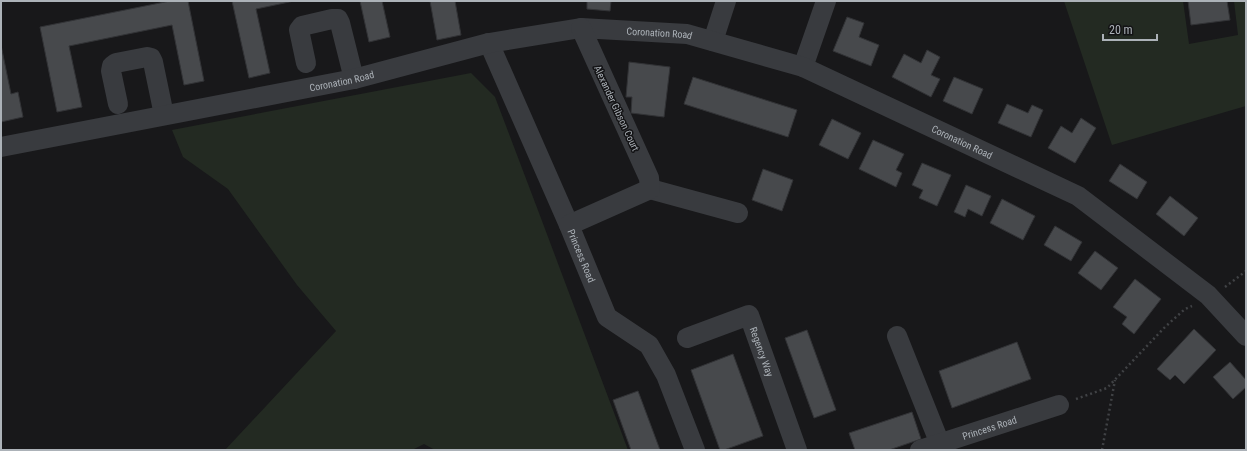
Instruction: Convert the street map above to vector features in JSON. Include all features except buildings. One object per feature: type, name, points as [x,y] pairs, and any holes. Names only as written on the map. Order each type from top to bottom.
[{"type":"street","points":[[713,40],[726,1]]},
{"type":"street","points":[[803,66],[826,1]]},
{"type":"street","points":[[306,63],[299,30],[302,26],[338,19],[354,79]]},
{"type":"street","name":"Coronation Road","points":[[1,147],[354,79],[489,43],[581,28],[687,34],[803,66],[1078,196],[1211,298],[1246,336]]},
{"type":"street","name":"Alexander Gibson Court","points":[[581,28],[649,178],[650,189]]},
{"type":"street","name":"Princess Road","points":[[489,43],[608,317],[649,345],[666,375],[695,450]]},
{"type":"street","points":[[118,104],[111,71],[112,66],[116,63],[147,57],[151,58],[153,62],[164,115]]},
{"type":"street","points":[[569,225],[650,189],[738,213]]},
{"type":"street","name":"Regency Way","points":[[687,338],[749,315],[798,450]]},
{"type":"street","points":[[897,336],[940,444]]},
{"type":"street","name":"Princess Road","points":[[920,450],[1059,405]]},
{"type":"path","points":[[1059,405],[1107,388],[1165,328],[1185,310],[1211,298],[1246,271]]},
{"type":"path","points":[[1102,450],[1115,379]]},
{"type":"shaded area","points":[[1064,1],[1183,1],[1189,44],[1238,35],[1234,1],[1246,1],[1246,106],[1112,145]]},
{"type":"shaded area","points":[[471,73],[495,97],[628,450],[435,450],[424,444],[412,450],[225,450],[336,331],[297,285],[228,189],[183,157],[172,130]]}]
